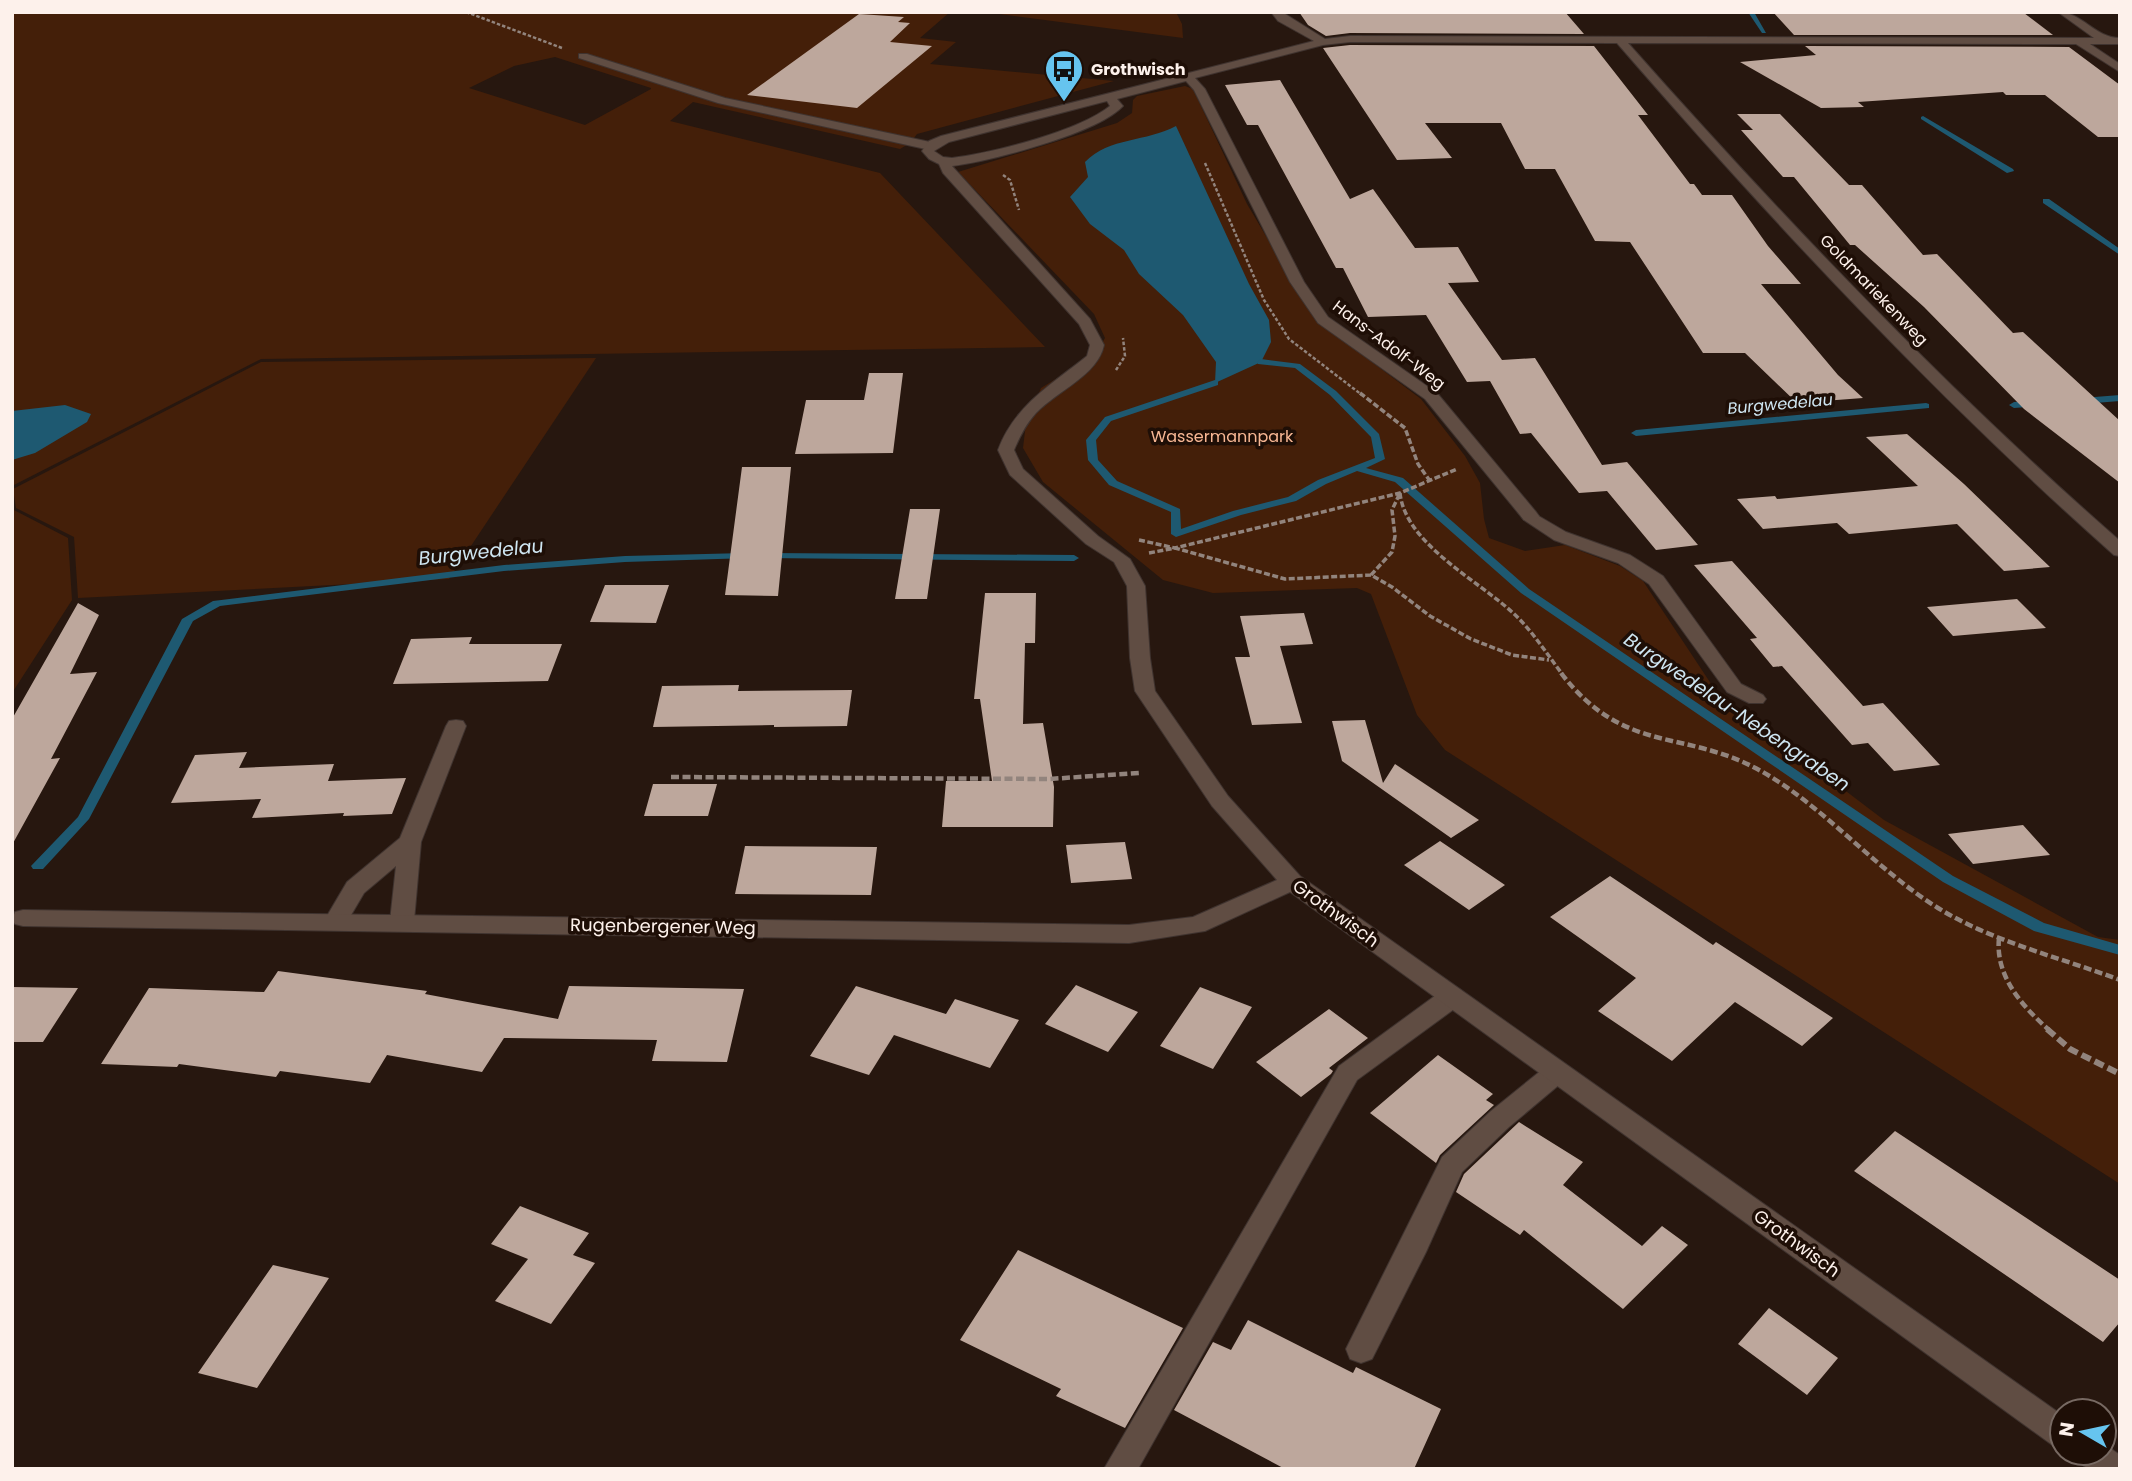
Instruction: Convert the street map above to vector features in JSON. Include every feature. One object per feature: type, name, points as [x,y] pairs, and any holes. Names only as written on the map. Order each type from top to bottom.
[{"type":"street","points":[[1276,12],[1282,19],[1323,42]]},
{"type":"street","points":[[2063,12],[2105,41]]},
{"type":"street","points":[[583,55],[722,102],[930,146],[945,139],[1323,42],[1350,38],[2120,41]]},
{"type":"street","name":"Goldmariekenweg","points":[[1619,39],[1732,169],[1881,323],[2046,488],[2120,551]]},
{"type":"street","points":[[2078,41],[2120,69]]},
{"type":"street","name":"Hans-Adolf-Weg","points":[[1189,78],[1199,89],[1297,282],[1323,320],[1431,396],[1530,516],[1560,536],[1624,559],[1656,580],[1734,688],[1756,699]]},
{"type":"street","points":[[930,146],[930,155],[944,161],[959,162],[977,158],[1092,121],[1115,110],[1116,103],[1109,97]]},
{"type":"street","points":[[944,161],[947,170],[1085,323],[1097,345],[1094,358],[1024,414],[1010,433],[1006,450],[1016,471],[1092,540],[1121,559]]},
{"type":"street","name":"Grothwisch","points":[[1121,559],[1136,586],[1140,658],[1145,691],[1220,801],[1292,882],[2048,1423]]},
{"type":"street","points":[[402,921],[410,842],[456,726]]},
{"type":"street","points":[[336,921],[355,888],[410,842]]},
{"type":"street","name":"Rugenbergener Weg","points":[[23,918],[402,921],[1129,934],[1197,925],[1292,882]]},
{"type":"street","points":[[1120,1469],[1349,1073],[1452,997]]},
{"type":"street","points":[[1361,1349],[1416,1244],[1452,1166],[1500,1119],[1558,1072]]},
{"type":"path","points":[[466,12],[583,55]]},
{"type":"path","points":[[1121,559],[1400,493],[1480,458]]},
{"type":"path","points":[[1371,575],[1392,552],[1395,536],[1392,510],[1400,493]]},
{"type":"path","points":[[1400,493],[1402,509],[1423,537],[1524,624],[1549,660],[1579,694],[1612,722],[1653,737],[1732,758],[1759,769],[1790,788],[1881,868],[1940,909],[1999,938],[2120,980]]},
{"type":"path","points":[[1175,548],[1285,579],[1371,575],[1392,587],[1430,616],[1471,639],[1512,655],[1549,660]]},
{"type":"path","points":[[671,777],[1049,779],[1139,773]]},
{"type":"path","points":[[1999,938],[1997,956],[2010,987],[2034,1017],[2070,1049],[2120,1074]]},
{"type":"green space","points":[[12,12],[950,12],[920,38],[956,42],[930,64],[1114,81],[917,134],[910,143],[900,149],[693,102],[670,121],[880,173],[1045,347],[261,359],[12,486]],"holes":[[[555,57],[651,88],[585,125],[469,88],[514,66]]]},
{"type":"green space","points":[[984,12],[1176,12],[1182,24],[1183,38]]},
{"type":"green space","name":"Wassermannpark","points":[[1185,86],[1193,89],[1247,204],[1315,319],[1421,399],[1465,456],[1480,483],[1489,538],[1525,551],[1565,545],[1620,566],[1643,581],[1729,711],[1759,725],[1884,820],[2098,937],[2120,940],[2120,1184],[1445,750],[1417,715],[1371,594],[1357,588],[1213,593],[1163,580],[1043,482],[1023,448],[1026,423],[1041,388],[1095,355],[1105,338],[1094,314],[958,172],[1117,123],[1132,113],[1133,100],[1137,96]]},
{"type":"green space","points":[[596,358],[449,579],[78,598],[74,537],[16,508],[13,489],[261,362]]},
{"type":"green space","points":[[12,509],[68,538],[72,600],[12,693]]},
{"type":"water","points":[[1176,126],[1249,284],[1269,320],[1271,342],[1261,362],[1215,383],[1216,362],[1183,315],[1139,274],[1124,250],[1090,224],[1070,197],[1088,177],[1085,162],[1095,154],[1105,148]]},
{"type":"water","points":[[65,405],[91,414],[87,422],[35,453],[12,460],[12,411]]},
{"type":"building","points":[[1299,12],[1565,12],[1584,34],[1350,33],[1326,36],[1308,25]]},
{"type":"building","points":[[1773,12],[2024,13],[2053,35],[1794,35]]},
{"type":"building","points":[[859,14],[904,17],[898,22],[910,23],[890,42],[932,46],[857,108],[747,95]]},
{"type":"building","points":[[1350,45],[1594,46],[1648,115],[1638,115],[1690,184],[1694,184],[1702,195],[1732,195],[1768,246],[1801,284],[1761,284],[1838,375],[1863,398],[1797,403],[1745,353],[1703,353],[1630,242],[1595,241],[1555,169],[1525,169],[1501,123],[1425,123],[1452,158],[1397,160],[1323,48]]},
{"type":"building","points":[[1805,46],[2069,47],[2120,85],[2120,137],[2098,137],[2045,95],[2006,95],[2003,92],[1858,102],[1864,107],[1821,108],[1740,62],[1816,55]]},
{"type":"building","points":[[1280,80],[1350,199],[1373,189],[1415,248],[1458,247],[1479,282],[1448,283],[1502,360],[1535,358],[1602,465],[1627,462],[1698,545],[1656,550],[1607,491],[1579,493],[1531,433],[1520,434],[1490,381],[1467,382],[1426,315],[1368,317],[1343,268],[1336,268],[1258,125],[1247,125],[1225,85]]},
{"type":"building","points":[[1737,114],[1780,114],[1849,185],[1862,185],[1923,255],[1937,254],[2013,333],[2023,332],[2120,421],[2120,483],[2024,409],[1924,307],[1855,245],[1850,245],[1794,177],[1783,177],[1741,130],[1753,130]]},
{"type":"building","points":[[869,373],[903,373],[893,453],[795,454],[806,400],[864,400]]},
{"type":"building","points":[[1907,434],[1964,484],[2050,567],[2004,571],[1957,524],[1849,534],[1837,523],[1763,529],[1737,499],[1775,496],[1777,499],[1918,486],[1866,437]]},
{"type":"building","points":[[742,467],[791,467],[778,596],[725,595]]},
{"type":"building","points":[[910,509],[940,509],[927,599],[895,599]]},
{"type":"building","points":[[1732,561],[1863,706],[1883,703],[1940,765],[1894,771],[1868,743],[1852,745],[1782,666],[1773,667],[1750,639],[1757,638],[1694,565]]},
{"type":"building","points":[[605,585],[669,585],[656,623],[590,622]]},
{"type":"building","points":[[985,593],[1036,593],[1035,643],[1025,643],[1023,724],[1043,723],[1054,787],[1053,827],[942,827],[946,781],[992,781],[980,699],[974,699]]},
{"type":"building","points":[[2017,599],[2046,628],[1953,636],[1927,607]]},
{"type":"building","points":[[78,603],[99,615],[70,674],[97,672],[51,759],[60,758],[12,845],[12,719]]},
{"type":"building","points":[[1304,613],[1313,644],[1280,646],[1302,723],[1252,725],[1235,657],[1250,657],[1240,616]]},
{"type":"building","points":[[472,637],[469,644],[562,644],[548,681],[393,684],[411,639]]},
{"type":"building","points":[[739,685],[738,691],[852,690],[847,726],[653,727],[662,686]]},
{"type":"building","points":[[1365,720],[1383,783],[1395,764],[1479,820],[1451,838],[1342,761],[1332,721]]},
{"type":"building","points":[[247,752],[239,768],[334,764],[328,781],[406,778],[392,814],[343,816],[344,813],[252,818],[261,799],[171,803],[195,755]]},
{"type":"building","points":[[653,784],[717,784],[708,816],[644,816]]},
{"type":"building","points":[[2023,825],[2050,855],[1973,864],[1948,834]]},
{"type":"building","points":[[1440,841],[1505,885],[1469,910],[1404,865]]},
{"type":"building","points":[[1125,842],[1132,879],[1071,883],[1066,845]]},
{"type":"building","points":[[745,846],[877,847],[871,895],[735,894]]},
{"type":"building","points":[[1610,876],[1713,945],[1716,942],[1833,1018],[1802,1046],[1735,1002],[1672,1061],[1598,1011],[1636,978],[1550,917]]},
{"type":"building","points":[[278,971],[427,991],[425,994],[558,1019],[569,986],[744,989],[727,1062],[652,1061],[657,1040],[504,1038],[482,1072],[387,1055],[370,1083],[280,1071],[276,1077],[179,1064],[177,1067],[101,1064],[149,988],[264,992]]},
{"type":"building","points":[[1076,985],[1138,1012],[1108,1052],[1045,1024]]},
{"type":"building","points":[[856,986],[946,1014],[955,999],[1019,1020],[990,1068],[894,1035],[869,1075],[810,1056]]},
{"type":"building","points":[[12,987],[78,988],[43,1042],[12,1042]]},
{"type":"building","points":[[1200,987],[1252,1007],[1213,1069],[1160,1046]]},
{"type":"building","points":[[1329,1009],[1368,1038],[1329,1068],[1333,1071],[1331,1074],[1301,1097],[1256,1062]]},
{"type":"building","points":[[1438,1055],[1493,1094],[1486,1100],[1494,1105],[1440,1155],[1436,1163],[1370,1113]]},
{"type":"building","points":[[1519,1122],[1583,1162],[1563,1185],[1642,1246],[1662,1226],[1688,1245],[1623,1309],[1524,1230],[1520,1235],[1456,1192],[1464,1174]]},
{"type":"building","points":[[1895,1131],[2120,1280],[2120,1322],[2103,1342],[1854,1171]]},
{"type":"building","points":[[520,1206],[589,1233],[573,1255],[595,1263],[551,1324],[495,1301],[528,1259],[491,1244]]},
{"type":"building","points":[[1018,1250],[1183,1328],[1125,1428],[1056,1396],[1061,1389],[960,1340]]},
{"type":"building","points":[[273,1265],[329,1278],[257,1388],[198,1373]]},
{"type":"building","points":[[1769,1308],[1838,1358],[1807,1395],[1738,1344]]},
{"type":"building","points":[[1248,1320],[1353,1373],[1356,1367],[1441,1409],[1414,1469],[1285,1469],[1174,1410],[1213,1342],[1231,1350]]},
{"type":"waterway","name":"Burgwedelau","points":[[1751,12],[1764,32]]},
{"type":"waterway","name":"Burgwedelau","points":[[1923,118],[2010,171]]},
{"type":"waterway","name":"Burgwedelau","points":[[2046,201],[2120,253]]},
{"type":"waterway","points":[[1261,362],[1297,366],[1333,393],[1376,436],[1380,459],[1357,468]]},
{"type":"waterway","points":[[1215,383],[1108,419],[1091,440],[1093,460],[1113,483],[1176,511],[1176,534],[1237,513],[1292,499],[1322,482],[1357,468]]},
{"type":"waterway","name":"Burgwedelau","points":[[2082,401],[2120,398]]},
{"type":"waterway","name":"Burgwedelau","points":[[2014,405],[2036,404]]},
{"type":"waterway","name":"Burgwedelau","points":[[1636,433],[1926,406]]},
{"type":"waterway","name":"Burgwedelau-Nebengraben","points":[[1357,468],[1399,480],[1525,591],[1948,879],[2039,927],[2120,950]]},
{"type":"waterway","name":"Burgwedelau","points":[[38,866],[83,819],[188,619],[217,603],[504,568],[625,559],[745,556]]},
{"type":"waterway","name":"Burgwedelau","points":[[767,556],[1074,558]]},
{"type":"place","name":"Grothwisch","points":[[1064,103]]}]
